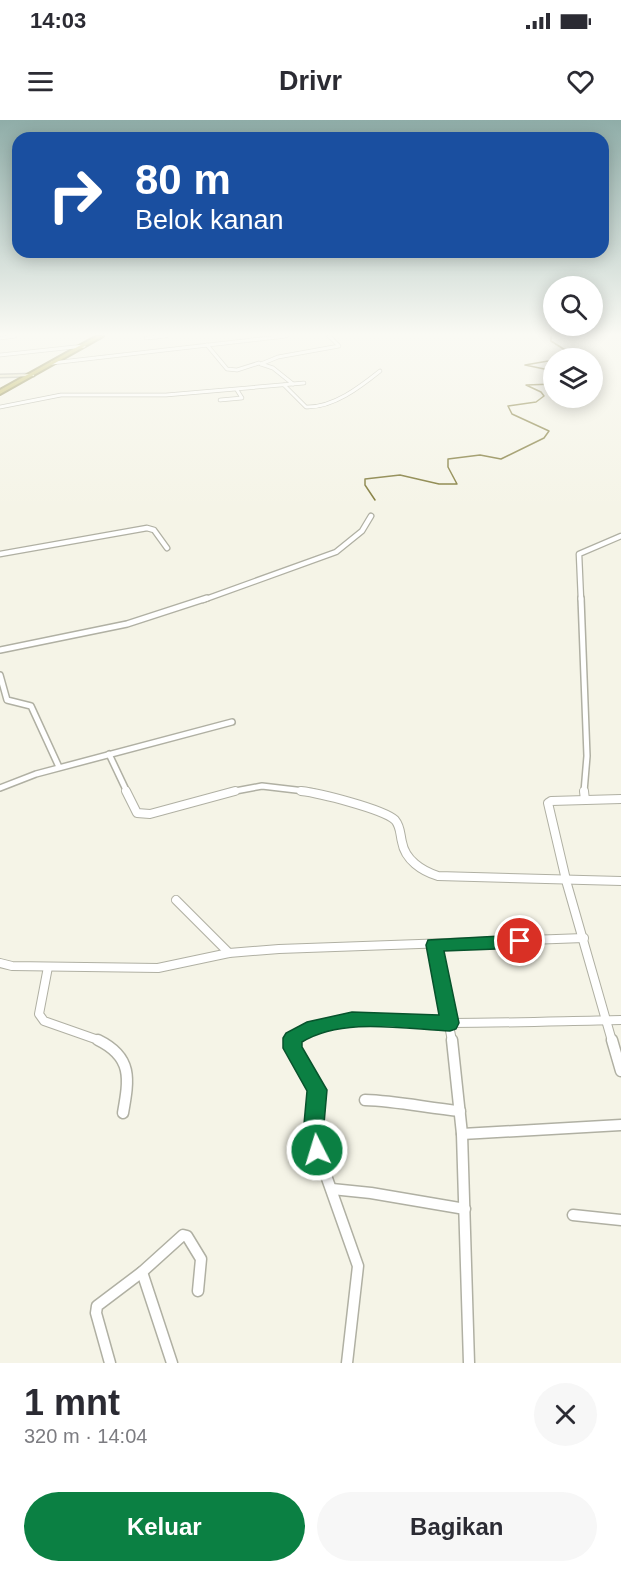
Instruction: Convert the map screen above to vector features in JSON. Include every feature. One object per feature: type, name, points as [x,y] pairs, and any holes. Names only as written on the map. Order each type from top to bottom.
[{"type":"street","points":[[0,406],[61,396],[180,394]]},
{"type":"street","points":[[220,400],[242,398],[240,394]]},
{"type":"street","points":[[293,394],[310,408],[323,405],[346,394]]},
{"type":"street","points":[[0,650],[170,612],[258,579],[316,562],[354,540],[364,530],[371,516]]},
{"type":"street","points":[[0,554],[147,528],[154,530],[167,548]]},
{"type":"street","points":[[585,800],[583,784],[587,756],[579,554],[621,536]]},
{"type":"street","points":[[0,675],[7,700],[31,706],[59,767]]},
{"type":"street","points":[[0,788],[59,767],[232,722]]},
{"type":"street","points":[[109,754],[137,813],[150,814],[245,788],[262,786],[320,793],[359,804],[395,819],[401,828],[403,847],[412,861],[427,873],[438,876],[621,881]]},
{"type":"street","points":[[621,799],[551,801],[548,803],[566,880],[621,1071]]},
{"type":"street","points":[[176,900],[229,953]]},
{"type":"street","points":[[0,963],[48,967],[158,968],[229,953],[279,949],[584,938]]},
{"type":"street","points":[[434,945],[450,1023],[460,1110],[469,1363]]},
{"type":"street","points":[[48,967],[39,1014],[44,1022],[106,1042],[117,1048],[127,1077],[123,1113]]},
{"type":"street","points":[[347,1363],[358,1266],[321,1163],[314,1134],[317,1090],[293,1048],[292,1038],[307,1029],[352,1020],[450,1023],[621,1020]]},
{"type":"street","points":[[365,1100],[398,1101],[423,1108],[460,1110]]},
{"type":"street","points":[[462,1134],[621,1125]]},
{"type":"street","points":[[332,1190],[371,1193],[465,1209]]},
{"type":"street","points":[[573,1215],[621,1220]]},
{"type":"street","points":[[110,1363],[96,1313],[97,1306],[142,1272],[178,1238],[185,1236],[201,1259],[198,1291]]},
{"type":"street","points":[[142,1272],[172,1363]]},
{"type":"waterway","points":[[375,500],[365,485],[365,479],[400,475],[439,484],[457,484],[448,467],[448,459],[480,455],[501,459],[544,438],[549,431],[512,414],[508,406],[536,402],[543,397]]},
{"type":"route","points":[[317,1150],[314,1134],[317,1090],[293,1048],[292,1038],[307,1029],[352,1020],[450,1023],[434,945],[520,941]]}]
